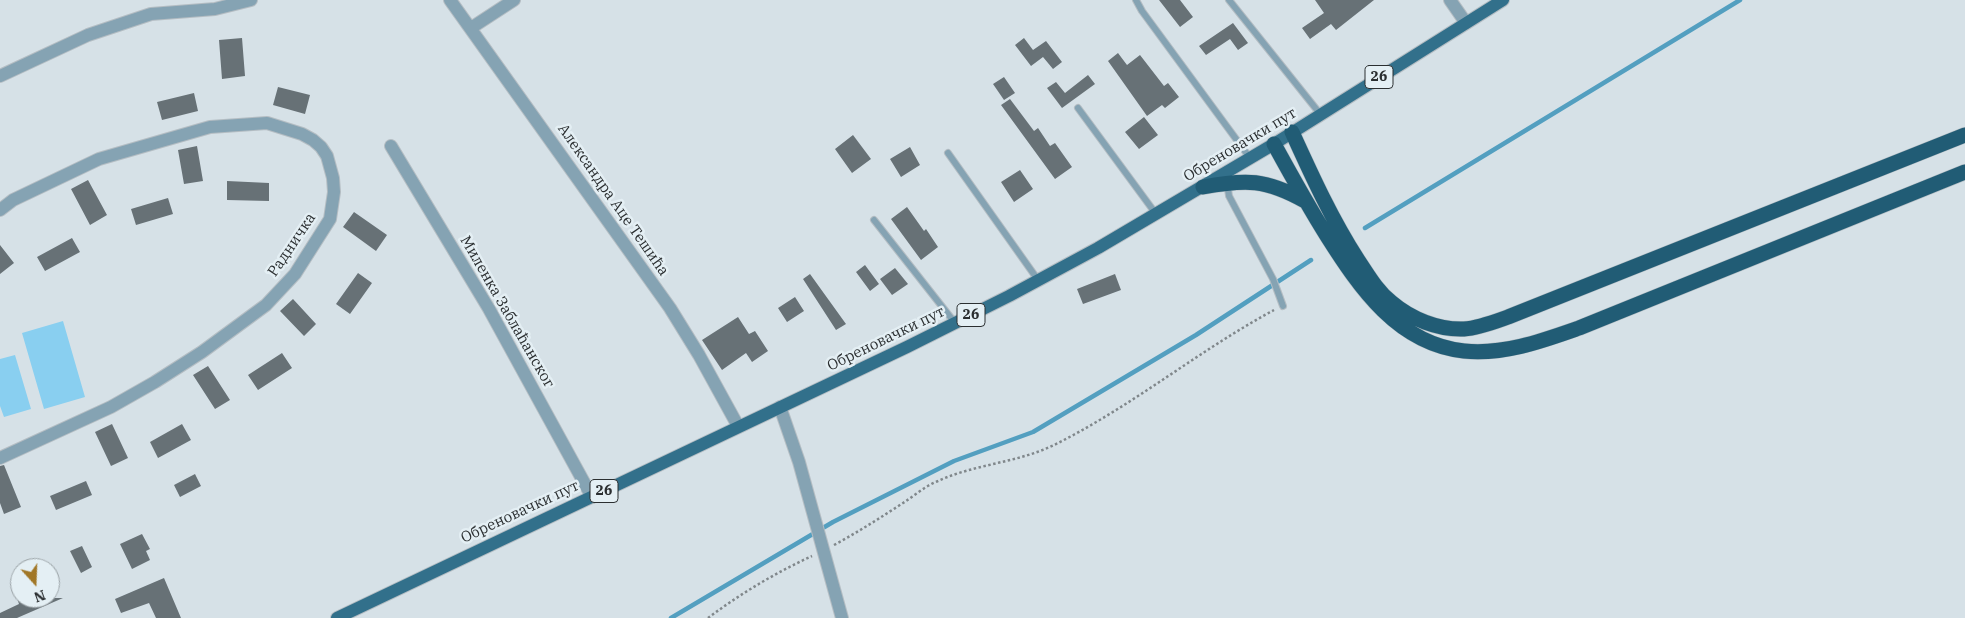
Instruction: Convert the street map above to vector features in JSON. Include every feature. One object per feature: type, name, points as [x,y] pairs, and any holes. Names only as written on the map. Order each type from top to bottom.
[{"type":"highway","points":[[1292,132],[1328,210],[1372,281],[1406,314],[1445,328],[1465,329],[1508,317],[1965,135]]},
{"type":"highway","points":[[1274,144],[1306,202],[1356,280],[1371,299],[1388,316],[1415,335],[1430,342],[1465,351],[1508,350],[1533,344],[1579,328],[1960,175]]},
{"type":"highway","points":[[1203,187],[1227,182],[1254,182],[1279,187],[1306,202]]},
{"type":"main road","name":"Обреновачки пут","points":[[339,618],[955,323],[1038,280],[1203,187],[1503,0]]},
{"type":"street","points":[[0,76],[88,35],[151,14],[215,9],[251,0]]},
{"type":"street","name":"Александра Аце Тешића","points":[[450,0],[670,308],[699,355],[738,426]]},
{"type":"street","points":[[471,28],[514,0]]},
{"type":"street","points":[[1450,0],[1466,22]]},
{"type":"street","name":"Радничка","points":[[0,210],[13,200],[99,159],[210,127],[235,124],[267,122],[302,134],[313,140],[327,156],[332,178],[333,200],[330,219],[295,274],[266,305],[216,342],[155,382],[111,407],[0,458]]},
{"type":"street","name":"Миленка Заблаћанског","points":[[391,146],[489,309],[592,497]]},
{"type":"street","points":[[780,407],[799,462],[842,618]]},
{"type":"lane","points":[[1136,0],[1142,12],[1250,158]]},
{"type":"lane","points":[[1229,0],[1321,115]]},
{"type":"lane","points":[[1078,108],[1156,214]]},
{"type":"lane","points":[[948,152],[1038,280]]},
{"type":"lane","points":[[1227,182],[1229,196],[1273,279],[1282,306]]},
{"type":"lane","points":[[874,220],[955,323]]},
{"type":"path","points":[[708,618],[732,600],[788,566],[863,530],[936,481],[965,470],[1019,458],[1052,446],[1154,386],[1240,328],[1282,306]]},
{"type":"shaded area","points":[[63,321],[85,397],[44,409],[22,333]]},
{"type":"shaded area","points":[[15,355],[31,409],[4,417],[0,406],[0,359]]},
{"type":"building","points":[[1159,0],[1180,0],[1193,17],[1180,27]]},
{"type":"building","points":[[1315,0],[1374,0],[1336,30],[1331,24],[1310,39],[1302,28],[1324,13]]},
{"type":"building","points":[[1233,23],[1248,43],[1238,50],[1230,39],[1206,55],[1199,46]]},
{"type":"building","points":[[242,38],[245,76],[222,79],[219,40]]},
{"type":"building","points":[[1024,38],[1033,50],[1046,41],[1062,62],[1053,69],[1043,57],[1031,66],[1015,45]]},
{"type":"building","points":[[1118,53],[1127,65],[1140,55],[1164,86],[1168,83],[1179,97],[1165,108],[1162,105],[1147,116],[1108,61]]},
{"type":"building","points":[[1088,75],[1095,84],[1062,108],[1047,88],[1056,82],[1065,93]]},
{"type":"building","points":[[1004,77],[1015,93],[1004,100],[993,84]]},
{"type":"building","points":[[278,87],[310,95],[305,114],[273,105]]},
{"type":"building","points":[[194,93],[198,111],[162,120],[157,102]]},
{"type":"building","points":[[1010,99],[1034,131],[1038,128],[1050,146],[1055,143],[1072,167],[1055,179],[1001,105]]},
{"type":"building","points":[[1144,117],[1158,135],[1139,149],[1125,132]]},
{"type":"building","points":[[853,135],[871,159],[852,173],[835,149]]},
{"type":"building","points":[[197,146],[203,181],[184,184],[178,150]]},
{"type":"building","points":[[910,147],[920,165],[901,177],[890,159]]},
{"type":"building","points":[[1020,170],[1033,189],[1014,202],[1001,182]]},
{"type":"building","points":[[88,180],[107,215],[90,225],[71,189]]},
{"type":"building","points":[[227,181],[269,183],[269,201],[227,200]]},
{"type":"building","points":[[168,198],[173,214],[136,225],[131,209]]},
{"type":"building","points":[[907,207],[924,231],[926,229],[938,247],[921,260],[891,219]]},
{"type":"building","points":[[354,212],[387,235],[376,251],[343,227]]},
{"type":"building","points":[[72,238],[80,252],[45,271],[37,257]]},
{"type":"building","points":[[0,245],[14,263],[0,274]]},
{"type":"building","points":[[865,265],[879,284],[870,291],[856,272]]},
{"type":"building","points":[[895,268],[908,284],[892,295],[880,279]]},
{"type":"building","points":[[358,273],[372,283],[350,314],[336,304]]},
{"type":"building","points":[[810,274],[846,324],[836,330],[803,279]]},
{"type":"building","points":[[1115,274],[1121,290],[1083,304],[1077,289]]},
{"type":"building","points":[[795,297],[804,311],[787,322],[778,308]]},
{"type":"building","points":[[293,299],[316,324],[304,336],[280,311]]},
{"type":"building","points":[[738,317],[749,334],[755,331],[768,351],[752,362],[746,353],[722,370],[702,340]]},
{"type":"building","points":[[282,353],[292,368],[258,390],[248,375]]},
{"type":"building","points":[[208,366],[230,400],[215,409],[193,375]]},
{"type":"building","points":[[112,424],[128,458],[111,466],[95,432]]},
{"type":"building","points":[[182,424],[191,440],[158,458],[150,442]]},
{"type":"building","points":[[4,465],[21,507],[4,514],[0,503],[0,466]]},
{"type":"building","points":[[195,474],[201,486],[180,497],[174,485]]},
{"type":"building","points":[[86,481],[92,495],[56,510],[50,496]]},
{"type":"building","points":[[142,534],[150,549],[146,551],[150,560],[132,569],[120,544]]},
{"type":"building","points":[[82,546],[92,567],[81,573],[70,551]]},
{"type":"building","points":[[164,578],[181,618],[156,618],[149,603],[121,613],[115,599]]},
{"type":"building","points":[[11,608],[40,608],[17,618],[0,618],[0,613]]},
{"type":"waterway","points":[[1365,228],[1740,0]]},
{"type":"waterway","points":[[671,618],[833,522],[954,461],[1033,432],[1196,335],[1311,260]]}]
